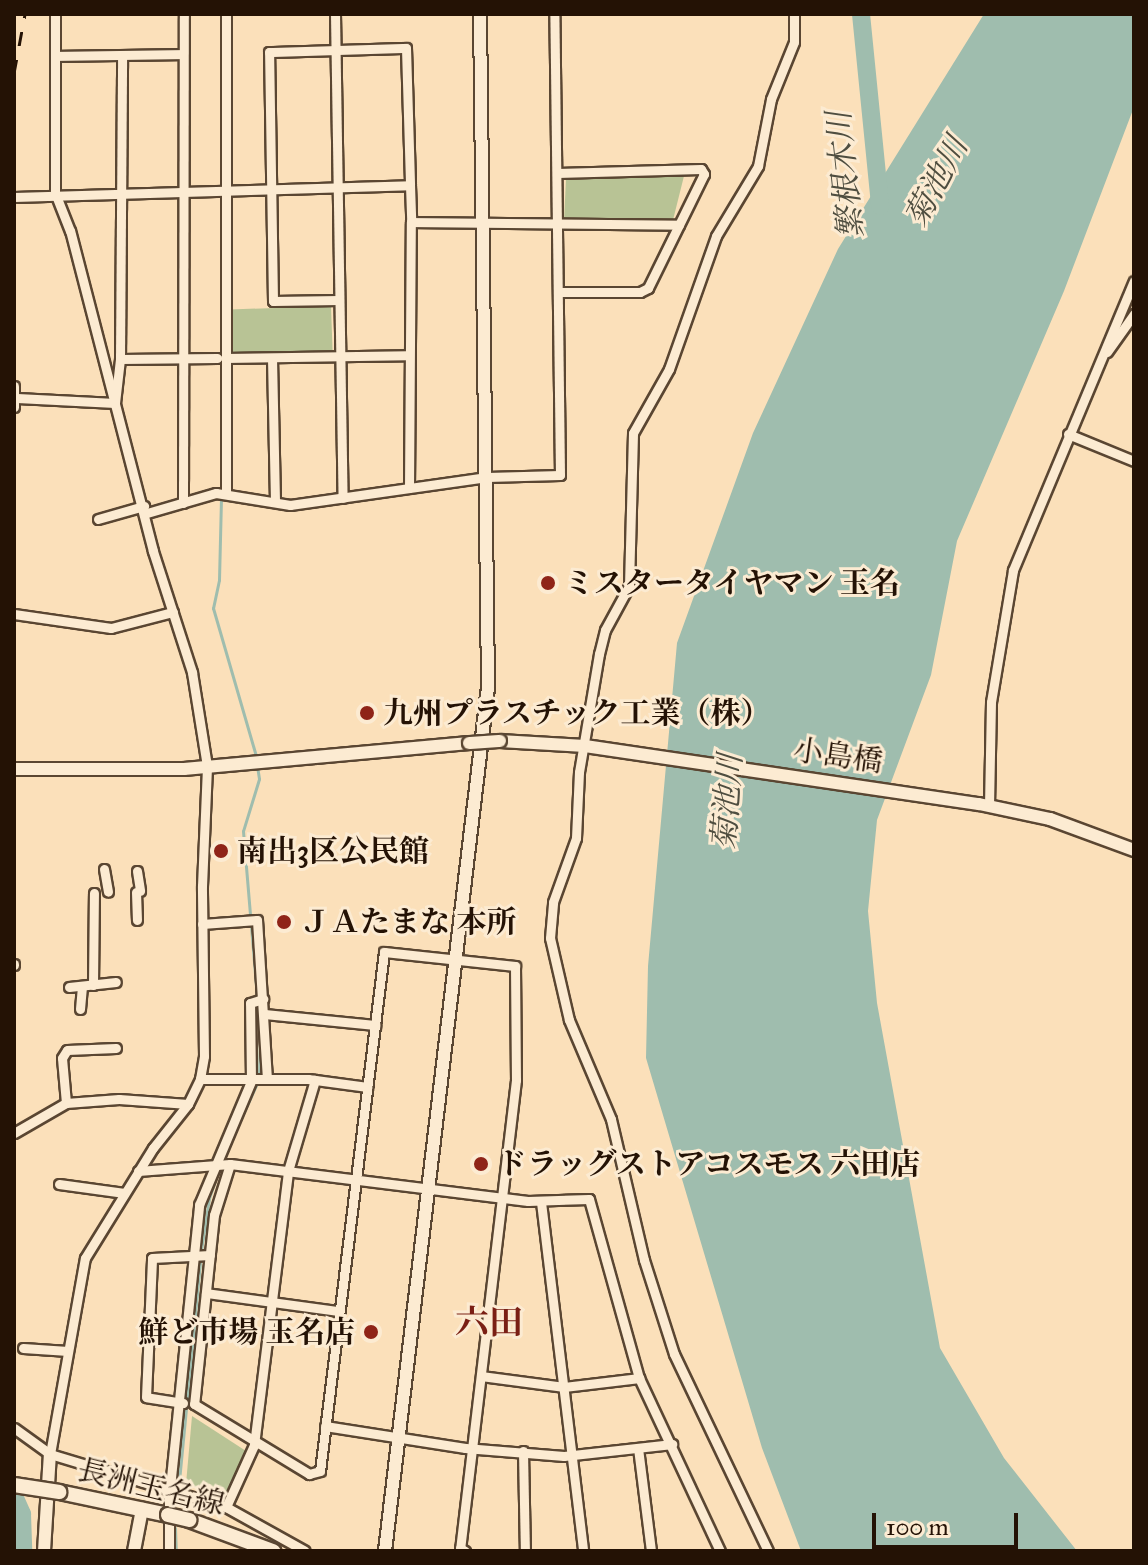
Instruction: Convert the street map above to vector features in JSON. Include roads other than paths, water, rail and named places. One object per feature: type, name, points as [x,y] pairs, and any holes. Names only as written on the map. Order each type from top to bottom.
[{"type":"main road","name":"長洲玉名線","points":[[14,1485],[189,1520],[273,1551]]},
{"type":"street","points":[[44,1551],[50,1454],[85,1258],[138,1171],[188,1104],[200,1079],[204,1043],[202,924],[207,766],[192,672],[115,403],[70,231],[55,193],[55,14]]},
{"type":"street","points":[[183,503],[184,14]]},
{"type":"street","points":[[222,493],[220,191],[226,14]]},
{"type":"street","points":[[335,14],[343,498]]},
{"type":"street","points":[[385,1551],[488,687],[480,14]]},
{"type":"street","points":[[98,519],[222,493],[290,505],[487,477],[560,475],[554,14]]},
{"type":"street","points":[[768,1551],[674,1354],[644,1260],[611,1119],[574,1034],[550,938],[553,902],[576,838],[605,630],[629,586],[633,433],[676,354],[716,236],[758,166],[771,99],[794,42],[794,14]]},
{"type":"street","points":[[339,300],[273,301],[269,52],[406,48],[411,222],[407,355],[409,488]]},
{"type":"street","points":[[56,56],[183,54]]},
{"type":"street","points":[[115,403],[120,359],[122,56]]},
{"type":"street","points":[[557,173],[701,169],[704,174],[648,288],[640,292],[559,292]]},
{"type":"street","points":[[14,197],[121,191],[336,189],[410,185]]},
{"type":"street","points":[[411,222],[483,226],[679,225]]},
{"type":"street","points":[[984,805],[991,702],[1005,602],[1013,570],[1134,281]]},
{"type":"street","points":[[1104,354],[1134,314]]},
{"type":"street","points":[[120,359],[407,355]]},
{"type":"street","points":[[272,358],[275,501]]},
{"type":"street","points":[[14,386],[15,402],[115,403]]},
{"type":"street","points":[[1068,434],[1134,461]]},
{"type":"street","points":[[14,614],[111,628],[173,612]]},
{"type":"street","name":"小島橋","points":[[14,769],[207,766],[500,741],[589,747],[984,805],[1050,819],[1134,850]]},
{"type":"street","points":[[104,869],[108,892]]},
{"type":"street","points":[[137,871],[137,920]]},
{"type":"street","points":[[80,1009],[88,985],[94,893]]},
{"type":"street","points":[[202,924],[257,920],[258,1080]]},
{"type":"street","points":[[201,1254],[152,1258],[146,1397],[187,1404],[309,1474],[320,1471],[384,952],[515,966],[519,976],[516,1080],[460,1548],[465,1551]]},
{"type":"street","points":[[69,987],[116,982]]},
{"type":"street","points":[[169,1551],[171,1488],[206,1293],[199,1205],[258,1080],[264,1014],[259,1000]]},
{"type":"street","points":[[264,1014],[375,1025]]},
{"type":"street","points":[[66,1103],[62,1058],[67,1050],[116,1048]]},
{"type":"street","points":[[200,1079],[315,1080],[367,1087]]},
{"type":"street","points":[[226,1507],[254,1445],[288,1171],[315,1080]]},
{"type":"street","points":[[14,1133],[66,1103],[119,1099],[188,1104]]},
{"type":"street","points":[[187,1404],[201,1254],[219,1188],[221,1164]]},
{"type":"street","points":[[138,1171],[221,1164],[541,1202],[593,1203],[639,1378],[721,1549]]},
{"type":"street","points":[[59,1184],[124,1193]]},
{"type":"street","points":[[541,1202],[583,1551]]},
{"type":"street","points":[[206,1293],[338,1311]]},
{"type":"street","points":[[23,1348],[68,1351]]},
{"type":"street","points":[[481,1376],[564,1387],[639,1378]]},
{"type":"street","points":[[325,1426],[472,1448],[571,1454],[672,1444]]},
{"type":"street","points":[[14,1428],[50,1454],[226,1507],[305,1551]]},
{"type":"street","points":[[638,1448],[651,1551]]},
{"type":"street","points":[[523,1451],[525,1551]]},
{"type":"street","points":[[134,1551],[142,1509]]},
{"type":"water","name":"菊池川","points":[[984,14],[1134,14],[1134,107],[1064,291],[957,541],[931,675],[877,820],[868,911],[877,1003],[940,1348],[1004,1458],[1077,1551],[801,1551],[762,1448],[646,1058],[648,966],[677,643],[753,433],[838,249]]},
{"type":"waterway","name":"繁根木川","points":[[861,14],[880,206]]},
{"type":"waterway","points":[[221,490],[222,142]]},
{"type":"waterway","points":[[221,498],[219,580],[213,608],[257,759]]},
{"type":"waterway","points":[[257,766],[259,779],[243,831],[257,999]]},
{"type":"waterway","points":[[259,1075],[260,1031]]},
{"type":"waterway","points":[[229,1145],[257,1083]]},
{"type":"waterway","points":[[179,1481],[202,1244],[209,1198],[220,1166]]},
{"type":"waterway","points":[[14,1496],[22,1514],[23,1551]]},
{"type":"waterway","points":[[175,1528],[176,1551]]},
{"type":"railway","points":[[14,73],[25,14]]},
{"type":"place","name":"ミスタータイヤマン 玉名","points":[[548,583]]},
{"type":"place","name":"九州プラスチック工業（株）","points":[[367,713]]},
{"type":"place","name":"南出3区公民館","points":[[221,851]]},
{"type":"place","name":"ＪＡたまな 本所","points":[[284,922]]},
{"type":"place","name":"ドラッグストアコスモス 六田店","points":[[481,1164]]},
{"type":"place","name":"鮮ど市場 玉名店","points":[[371,1332]]},
{"type":"district","name":"六田","points":[[489,1323]]}]
